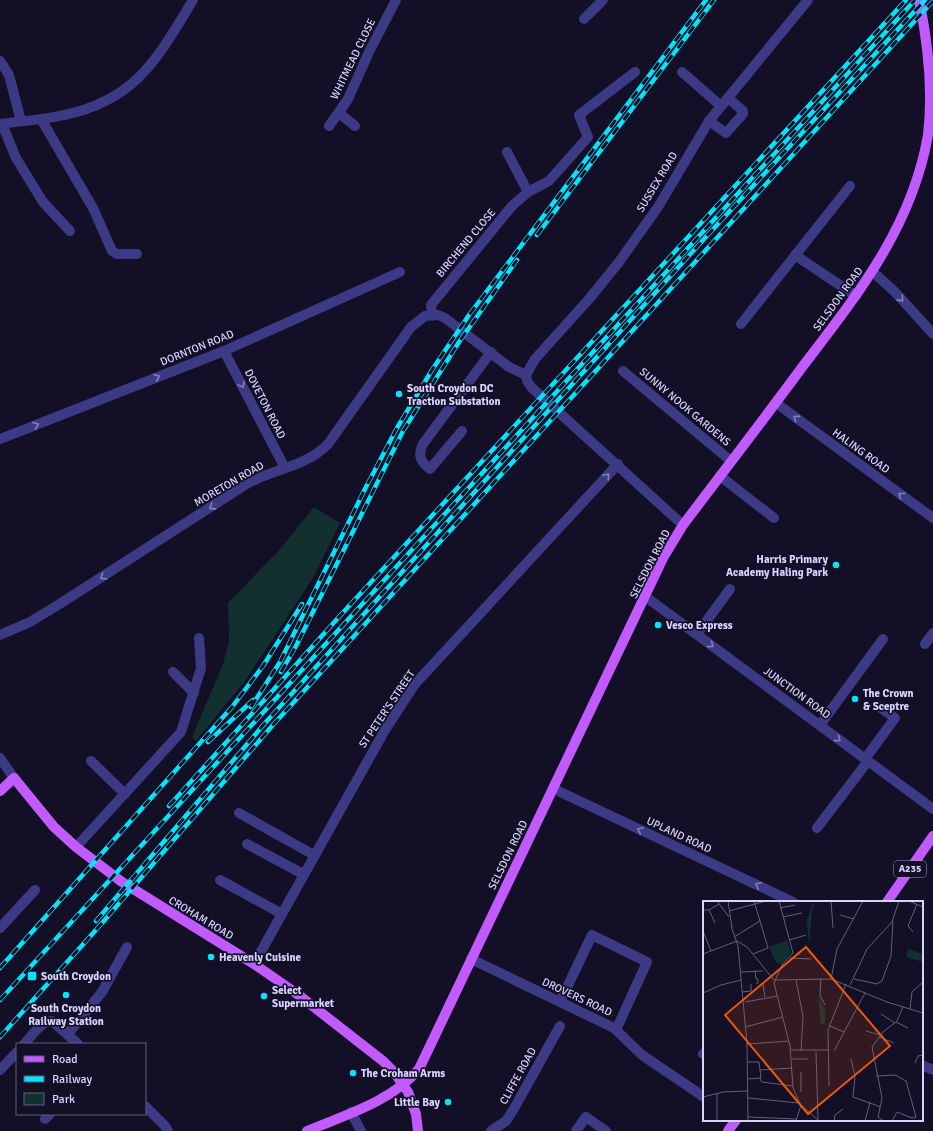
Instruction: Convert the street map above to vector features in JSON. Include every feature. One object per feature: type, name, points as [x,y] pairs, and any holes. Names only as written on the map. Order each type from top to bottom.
[{"type":"main road","name":"SELSDON ROAD","points":[[307,1131],[386,1096],[404,1084],[422,1065],[471,959],[646,597],[663,558],[683,525],[856,296],[873,272],[890,242],[907,203],[924,153],[931,126],[931,100],[926,40],[919,0]]},
{"type":"main road","points":[[0,791],[14,778]]},
{"type":"main road","name":"CROHAM ROAD","points":[[14,778],[54,827],[76,847],[122,882],[254,964],[346,1031],[394,1072],[404,1084]]},
{"type":"main road","name":"A235","points":[[888,901],[933,836]]},
{"type":"main road","points":[[404,1084],[412,1102],[418,1131]]},
{"type":"main road","points":[[728,1131],[735,1121]]},
{"type":"street","points":[[70,231],[43,202],[28,179],[1,124],[41,119],[86,110],[113,98],[126,90],[158,55],[193,0]]},
{"type":"street","name":"WHITMEAD CLOSE","points":[[329,126],[348,99],[369,52],[396,0]]},
{"type":"street","points":[[584,19],[603,0]]},
{"type":"street","name":"SUSSEX ROAD","points":[[526,375],[535,359],[599,288],[632,245],[658,207],[709,121],[808,0]]},
{"type":"street","points":[[0,61],[9,75],[20,121]]},
{"type":"street","name":"BIRCHEND CLOSE","points":[[432,315],[431,305],[512,206],[528,192],[549,181],[588,137],[579,115],[635,72]]},
{"type":"street","points":[[682,72],[724,102],[743,111],[743,114],[726,133],[709,121]]},
{"type":"street","points":[[339,113],[355,126]]},
{"type":"street","points":[[41,119],[93,208],[112,251],[117,254],[137,254]]},
{"type":"street","points":[[507,152],[528,192]]},
{"type":"street","points":[[740,324],[850,186]]},
{"type":"street","points":[[795,255],[856,296]]},
{"type":"street","name":"DORNTON ROAD","points":[[0,439],[224,351],[400,272]]},
{"type":"street","points":[[873,272],[933,334]]},
{"type":"street","points":[[432,315],[449,320],[512,369],[526,375],[527,381],[532,388],[618,464],[683,525]]},
{"type":"street","name":"MORETON ROAD","points":[[0,635],[30,622],[58,605],[248,483],[265,474],[311,458],[324,449],[414,324],[425,316],[432,315]]},
{"type":"street","name":"DOVETON ROAD","points":[[224,351],[285,468]]},
{"type":"street","points":[[462,430],[430,469],[422,462],[419,453],[423,444],[491,352]]},
{"type":"street","name":"SUNNY NOOK GARDENS","points":[[623,371],[731,461]]},
{"type":"street","name":"HALING ROAD","points":[[776,403],[933,518]]},
{"type":"street","name":"ST PETER'S STREET","points":[[254,964],[384,730],[415,684],[618,464]]},
{"type":"street","points":[[720,476],[774,518]]},
{"type":"street","points":[[696,634],[730,589]]},
{"type":"street","name":"JUNCTION ROAD","points":[[646,597],[933,809]]},
{"type":"street","points":[[925,644],[933,633]]},
{"type":"street","points":[[76,847],[181,732],[201,668],[199,638]]},
{"type":"street","points":[[820,725],[883,639]]},
{"type":"street","points":[[173,672],[194,693]]},
{"type":"street","points":[[816,828],[895,718],[878,706]]},
{"type":"street","name":"CROHAM ROAD","points":[[0,758],[14,778]]},
{"type":"street","points":[[90,762],[125,794]]},
{"type":"street","name":"UPLAND ROAD","points":[[554,789],[791,901]]},
{"type":"street","points":[[239,813],[314,855]]},
{"type":"street","points":[[247,844],[303,874]]},
{"type":"street","points":[[220,880],[282,914]]},
{"type":"street","points":[[0,928],[36,890]]},
{"type":"street","points":[[560,1002],[592,935],[599,938],[647,962],[616,1030]]},
{"type":"street","points":[[68,1034],[102,992],[126,946]]},
{"type":"street","name":"DROVERS ROAD","points":[[471,959],[616,1030],[642,1055],[703,1096]]},
{"type":"street","points":[[25,1043],[42,1024],[47,1021],[52,1021],[77,1043]]},
{"type":"street","name":"CLIFFE ROAD","points":[[491,1131],[506,1121],[512,1112],[560,1026]]},
{"type":"street","points":[[0,1070],[16,1053]]},
{"type":"street","points":[[923,1065],[933,1070]]},
{"type":"street","points":[[146,1107],[168,1131]]},
{"type":"street","points":[[351,1112],[361,1131]]},
{"type":"street","points":[[576,1131],[586,1117],[606,1131]]},
{"type":"green space","points":[[314,507],[340,523],[313,578],[245,681],[196,741],[192,737],[223,664],[229,641],[228,603],[281,548]]},
{"type":"railway","points":[[251,707],[280,662],[366,487],[397,428],[432,370],[469,315],[706,0]]},
{"type":"railway","points":[[537,235],[714,0]]},
{"type":"railway","points":[[169,806],[338,618],[906,0]]},
{"type":"railway","points":[[0,1000],[915,0]]},
{"type":"railway","points":[[96,921],[266,722],[704,239],[925,0]]},
{"type":"railway","points":[[0,1037],[103,922],[272,726],[933,1]]},
{"type":"railway","points":[[281,672],[296,646],[403,431],[459,342],[517,260]]},
{"type":"railway","points":[[0,968],[232,707],[263,666],[302,604]]},
{"type":"railway","points":[[208,742],[253,700]]},
{"type":"place","name":"South Croydon DC Traction Substation","points":[[399,394]]},
{"type":"place","name":"Harris Primary Academy Haling Park","points":[[836,565]]},
{"type":"place","name":"Vesco Express","points":[[658,625]]},
{"type":"place","name":"The Crown & Sceptre","points":[[855,699]]},
{"type":"place","name":"Heavenly Cuisine","points":[[211,957]]},
{"type":"place","name":"South Croydon","points":[[32,976]]},
{"type":"place","name":"South Croydon Railway Station","points":[[66,995]]},
{"type":"place","name":"Select Supermarket","points":[[264,996]]},
{"type":"place","name":"The Croham Arms","points":[[353,1073]]},
{"type":"place","name":"Little Bay","points":[[448,1102]]}]
